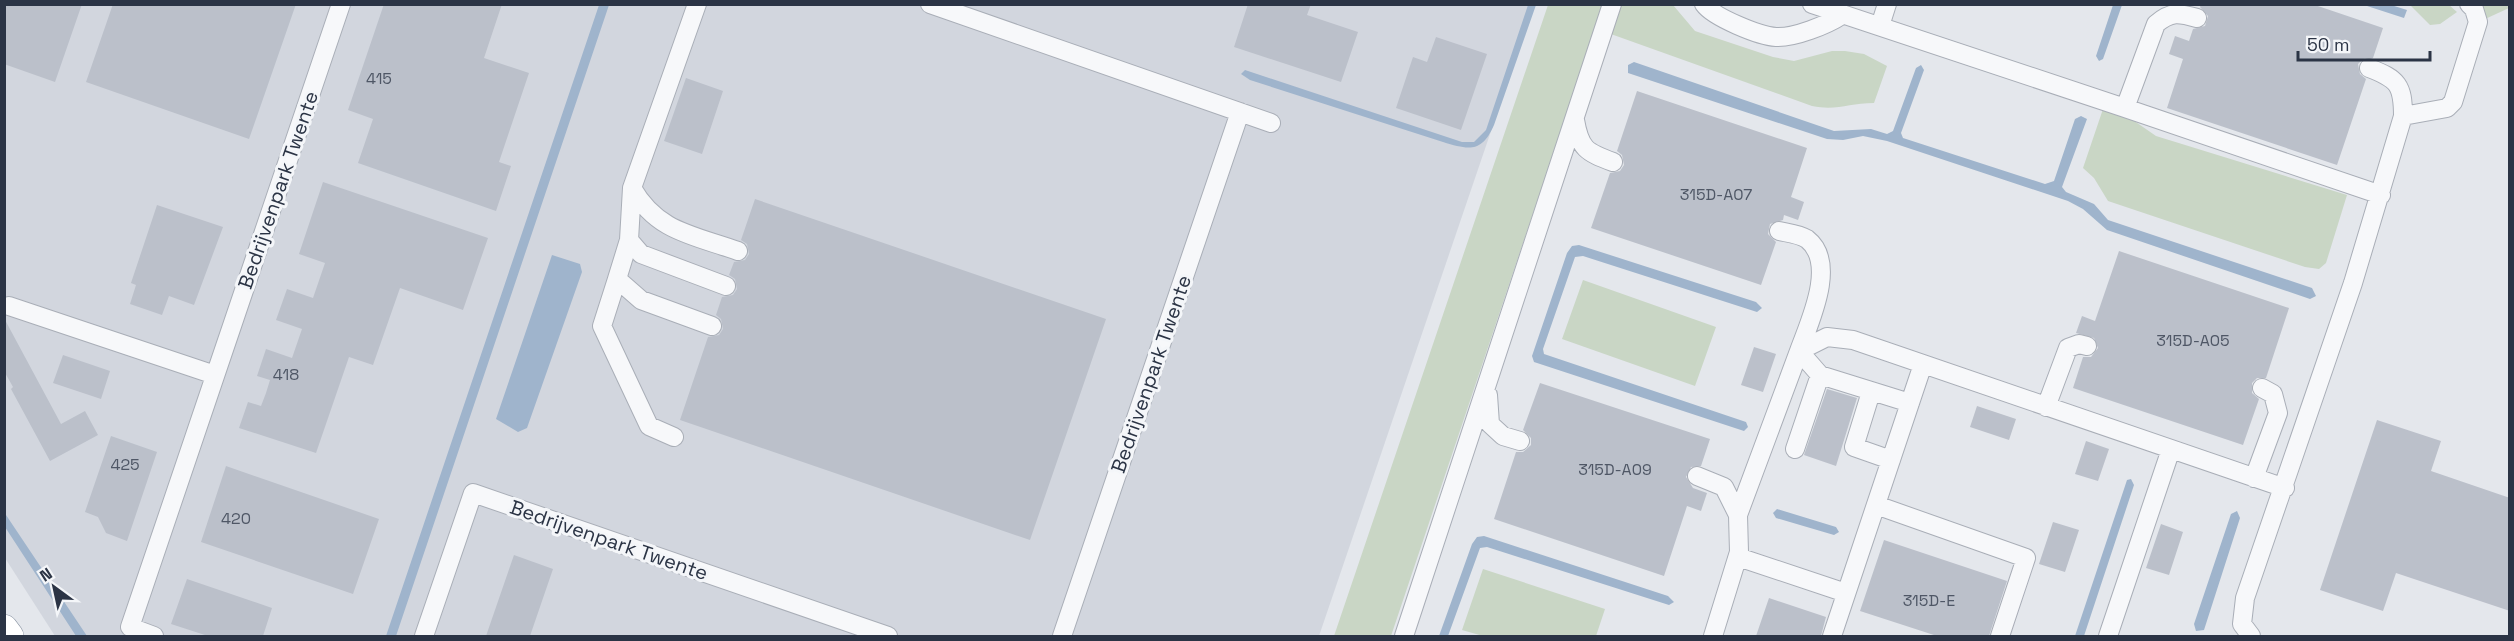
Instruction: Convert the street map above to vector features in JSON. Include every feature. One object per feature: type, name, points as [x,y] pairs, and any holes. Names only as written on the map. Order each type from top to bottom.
[{"type":"highway","points":[[4,628],[10,636]]},
{"type":"street","name":"Bedrijvenpark Twente","points":[[153,636],[130,627],[341,4]]},
{"type":"street","points":[[683,41],[684,4]]},
{"type":"street","points":[[674,436],[649,426],[602,326],[629,240],[632,188],[697,4]]},
{"type":"street","points":[[930,4],[1271,123]]},
{"type":"street","points":[[1404,636],[1612,4]]},
{"type":"street","points":[[1704,4],[1708,10],[1740,26],[1776,37],[1825,26],[1842,15]]},
{"type":"street","points":[[1812,4],[2381,195]]},
{"type":"street","points":[[1880,26],[1887,4]]},
{"type":"street","points":[[2403,116],[2447,108],[2453,102],[2478,22],[2474,9],[2469,4]]},
{"type":"street","points":[[2125,108],[2156,24],[2167,14],[2179,13],[2197,18]]},
{"type":"street","points":[[2251,636],[2242,624],[2245,598],[2285,488],[2381,195],[2403,116],[2403,94],[2393,78],[2369,68]]},
{"type":"street","name":"Bedrijvenpark Twente","points":[[1062,636],[1240,112]]},
{"type":"street","points":[[1575,118],[1579,142],[1591,154],[1613,162]]},
{"type":"street","points":[[632,188],[644,208],[666,226],[738,251]]},
{"type":"street","points":[[1713,636],[1738,557],[1738,515],[1820,296],[1818,256],[1808,240],[1779,231]]},
{"type":"street","points":[[629,240],[640,254],[726,286]]},
{"type":"street","points":[[616,279],[641,300],[712,326]]},
{"type":"street","points":[[9,306],[216,375]]},
{"type":"street","points":[[1799,351],[1827,337],[1853,340],[2285,488]]},
{"type":"street","points":[[2046,407],[2068,348],[2079,344],[2087,346]]},
{"type":"street","points":[[1799,351],[1820,375],[1910,404]]},
{"type":"street","points":[[1832,636],[1923,364]]},
{"type":"street","points":[[1795,449],[1820,375]]},
{"type":"street","points":[[1490,376],[1488,399],[1490,424],[1503,436],[1520,441]]},
{"type":"street","points":[[2254,477],[2278,413],[2272,394],[2262,388]]},
{"type":"street","points":[[1872,392],[1854,447],[1891,460]]},
{"type":"street","points":[[2108,636],[2171,449]]},
{"type":"street","points":[[1697,476],[1724,487],[1738,515]]},
{"type":"street","name":"Bedrijvenpark Twente","points":[[424,636],[473,493],[888,636]]},
{"type":"street","points":[[1876,505],[2026,558],[2000,636]]},
{"type":"street","points":[[1738,557],[1846,593]]},
{"type":"shaded area","points":[[5,5],[1534,5],[1319,636],[55,636],[5,558]]},
{"type":"green space","points":[[1548,5],[1603,5],[1391,636],[1334,636]]},
{"type":"green space","points":[[1618,5],[1673,5],[1695,31],[1773,57],[1794,61],[1832,51],[1845,51],[1864,54],[1887,66],[1874,103],[1829,108],[1812,106],[1608,33]]},
{"type":"green space","points":[[2410,5],[2449,5],[2457,12],[2440,24],[2430,25]]},
{"type":"green space","points":[[2476,5],[2509,5],[2509,8],[2483,20]]},
{"type":"green space","points":[[2103,109],[2130,118],[2156,136],[2347,195],[2326,263],[2319,269],[2305,267],[2108,201],[2094,178],[2083,168]]},
{"type":"green space","points":[[1583,280],[1716,327],[1695,386],[1562,339]]},
{"type":"green space","points":[[1483,569],[1605,609],[1596,636],[1483,636],[1462,630]]},
{"type":"water","points":[[599,5],[609,5],[396,636],[386,636]]},
{"type":"water","points":[[1528,5],[1536,5],[1494,125],[1485,141],[1474,147],[1460,147],[1443,142],[1250,80],[1241,74],[1245,70],[1462,142],[1474,142],[1486,130]]},
{"type":"water","points":[[2113,5],[2122,5],[2103,59],[2099,61],[2096,56]]},
{"type":"water","points":[[2364,5],[2391,5],[2407,10],[2404,18]]},
{"type":"water","points":[[1634,62],[1834,131],[1871,129],[1887,134],[1893,131],[1916,68],[1921,65],[1924,70],[1901,133],[1903,138],[2045,184],[2054,181],[2075,119],[2081,116],[2087,119],[2062,187],[2066,192],[2094,204],[2108,220],[2312,288],[2316,296],[2310,299],[2107,230],[2083,209],[2068,201],[1887,141],[1863,136],[1843,140],[1827,139],[1628,73],[1628,65]]},
{"type":"water","points":[[1579,245],[1756,302],[1762,308],[1757,312],[1583,256],[1575,257],[1543,349],[1544,354],[1746,422],[1748,427],[1744,431],[1534,362],[1532,356],[1567,253],[1572,246]]},
{"type":"water","points":[[552,255],[580,264],[582,272],[527,428],[518,432],[496,419]]},
{"type":"water","points":[[2131,479],[2134,485],[2084,636],[2075,636],[2127,480]]},
{"type":"water","points":[[1777,509],[1836,527],[1839,532],[1834,535],[1776,518],[1773,513]]},
{"type":"water","points":[[2237,511],[2240,518],[2204,630],[2196,631],[2194,624],[2231,514]]},
{"type":"water","points":[[4,512],[87,636],[76,636],[5,527]]},
{"type":"water","points":[[1484,536],[1668,596],[1674,602],[1669,605],[1487,547],[1480,548],[1448,636],[1439,636],[1472,544],[1477,537]]},
{"type":"building","points":[[4,4],[82,4],[55,82],[4,64]]},
{"type":"building","points":[[113,4],[296,4],[249,139],[86,82]]},
{"type":"building","points":[[384,4],[502,4],[484,58],[529,73],[499,162],[511,166],[496,211],[358,163],[373,119],[348,110]]},
{"type":"building","points":[[1248,4],[1311,4],[1307,15],[1358,32],[1341,82],[1234,47]]},
{"type":"building","points":[[2201,4],[2312,4],[2383,28],[2373,58],[2363,59],[2358,64],[2360,74],[2366,79],[2337,165],[2167,108],[2183,59],[2169,54],[2175,36],[2189,41],[2193,29],[2205,26],[2208,16],[2200,7]]},
{"type":"building","points":[[1436,37],[1487,54],[1461,130],[1396,108],[1413,57],[1427,62]]},
{"type":"building","points":[[686,78],[723,91],[702,154],[664,141]]},
{"type":"building","points":[[1637,91],[1807,148],[1791,197],[1804,202],[1798,220],[1784,215],[1783,220],[1770,224],[1768,234],[1776,242],[1761,285],[1591,228],[1610,173],[1620,171],[1624,165],[1622,155],[1617,151]]},
{"type":"building","points":[[323,182],[488,238],[463,310],[400,288],[373,365],[349,357],[316,453],[239,428],[248,402],[261,406],[266,393],[270,380],[257,376],[266,349],[292,358],[302,329],[276,320],[287,289],[313,298],[325,263],[299,254]]},
{"type":"building","points":[[755,199],[1106,319],[1030,540],[680,420],[708,337],[719,335],[723,329],[721,319],[716,315],[722,297],[733,295],[737,289],[735,279],[729,275],[734,262],[745,260],[749,254],[747,244],[741,240]]},
{"type":"building","points":[[157,205],[223,227],[194,305],[169,296],[162,315],[130,304],[136,285],[131,283]]},
{"type":"building","points":[[2119,251],[2289,308],[2266,378],[2257,378],[2252,383],[2252,393],[2259,399],[2243,445],[2073,388],[2083,357],[2091,357],[2098,348],[2094,338],[2076,333],[2082,316],[2095,321]]},
{"type":"building","points":[[4,318],[61,424],[85,411],[98,435],[50,461],[11,389],[13,387],[4,371]]},
{"type":"building","points":[[1754,347],[1776,354],[1763,392],[1741,385]]},
{"type":"building","points":[[63,355],[110,371],[101,399],[53,383]]},
{"type":"building","points":[[1540,383],[1710,439],[1701,466],[1691,467],[1686,477],[1693,488],[1707,493],[1701,511],[1687,506],[1664,576],[1494,519],[1516,452],[1523,452],[1531,445],[1531,438],[1523,430]]},
{"type":"building","points":[[1827,389],[1857,398],[1836,466],[1804,455]]},
{"type":"building","points":[[1977,406],[2016,419],[2009,440],[1970,427]]},
{"type":"building","points":[[2377,420],[2441,441],[2431,471],[2510,498],[2510,611],[2396,573],[2383,611],[2320,590]]},
{"type":"building","points":[[111,436],[157,452],[127,541],[106,533],[98,517],[85,512]]},
{"type":"building","points":[[2086,441],[2109,449],[2098,481],[2075,474]]},
{"type":"building","points":[[226,466],[379,519],[353,594],[201,542]]},
{"type":"building","points":[[2053,522],[2079,530],[2065,572],[2039,564]]},
{"type":"building","points":[[2161,524],[2183,532],[2169,575],[2146,568]]},
{"type":"building","points":[[1884,540],[2007,581],[1989,636],[1937,636],[1860,611]]},
{"type":"building","points":[[514,555],[553,569],[530,636],[486,636]]},
{"type":"building","points":[[187,579],[272,608],[263,636],[208,636],[171,624]]},
{"type":"building","points":[[1769,598],[1826,617],[1821,636],[1756,636]]}]
